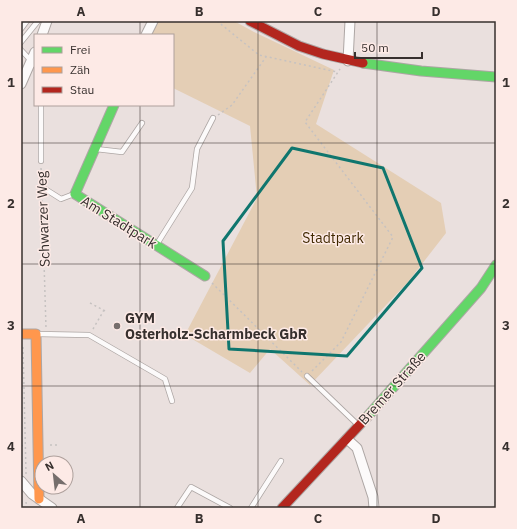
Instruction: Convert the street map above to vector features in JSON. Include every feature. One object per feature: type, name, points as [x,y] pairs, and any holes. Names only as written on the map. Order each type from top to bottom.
[{"type":"street","points":[[42,34],[48,21]]},
{"type":"street","points":[[146,34],[153,21]]},
{"type":"street","points":[[250,21],[298,46],[348,61],[381,67],[496,77]]},
{"type":"street","points":[[348,61],[350,21]]},
{"type":"street","points":[[21,84],[34,59]]},
{"type":"street","name":"Am Stadtpark","points":[[114,106],[74,194],[205,276]]},
{"type":"street","name":"Bremer Straße","points":[[282,508],[359,426],[481,288],[496,265]]},
{"type":"street","points":[[21,334],[36,334],[39,499]]},
{"type":"street","points":[[347,439],[357,448],[373,498],[374,508]]},
{"type":"street","points":[[24,484],[32,494],[52,508]]},
{"type":"lane","points":[[21,29],[27,21]]},
{"type":"lane","points":[[21,42],[38,21]]},
{"type":"lane","points":[[21,50],[34,59]]},
{"type":"lane","name":"Schwarzer Weg","points":[[41,106],[41,161]]},
{"type":"lane","points":[[156,245],[192,188],[197,149],[213,118]]},
{"type":"lane","points":[[94,149],[122,152],[142,123]]},
{"type":"lane","points":[[42,187],[61,199],[74,194]]},
{"type":"lane","points":[[36,334],[89,335],[165,380],[172,401]]},
{"type":"lane","points":[[307,376],[359,426]]},
{"type":"lane","points":[[251,508],[281,461]]},
{"type":"lane","points":[[177,508],[191,487],[230,508]]},
{"type":"path","points":[[217,21],[259,55],[337,72]]},
{"type":"path","points":[[213,118],[232,105],[266,57]]},
{"type":"path","points":[[205,276],[307,376],[341,342],[393,238],[305,122],[337,72],[348,61]]},
{"type":"path","name":"Schwarzer Weg","points":[[41,161],[46,334]]},
{"type":"path","points":[[90,303],[107,312]]},
{"type":"path","points":[[89,335],[104,310]]},
{"type":"path","points":[[23,347],[24,484],[27,508]]},
{"type":"path","points":[[493,508],[496,500]]},
{"type":"highlighted area","points":[[292,148],[383,168],[422,268],[347,356],[229,349],[223,241]]},
{"type":"green space","name":"Stadtpark","points":[[157,21],[234,21],[334,70],[316,124],[441,203],[446,233],[408,282],[310,385],[270,349],[250,373],[182,333],[188,329],[257,198],[250,126],[174,88],[174,34],[150,34]]},
{"type":"traffic: fast","points":[[363,63],[421,71],[496,77]]},
{"type":"traffic: fast","points":[[114,106],[75,194],[205,276]]},
{"type":"traffic: fast","points":[[367,417],[481,288],[496,265]]},
{"type":"traffic: slow","points":[[21,334],[36,334],[39,499]]},
{"type":"traffic: jam","points":[[250,21],[299,46],[323,54],[363,63]]},
{"type":"traffic: jam","points":[[282,508],[367,417]]},
{"type":"place","name":"GYM Osterholz-Scharmbeck GbR","points":[[117,326]]}]
